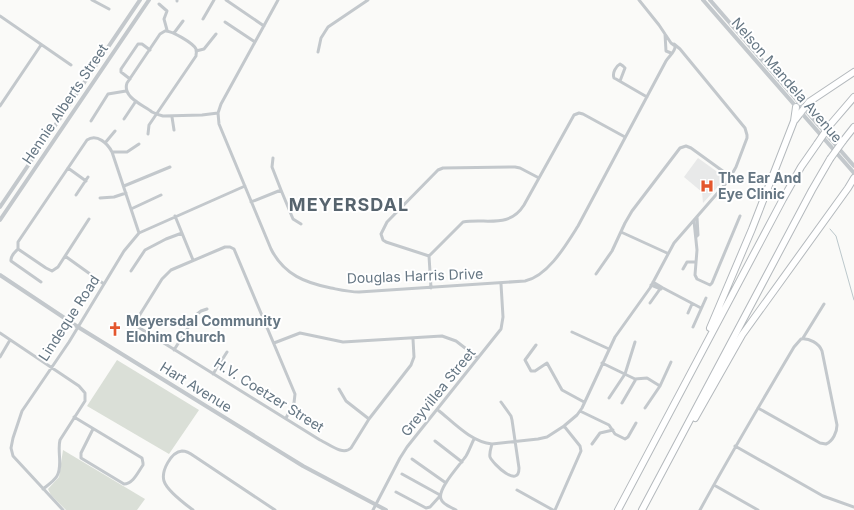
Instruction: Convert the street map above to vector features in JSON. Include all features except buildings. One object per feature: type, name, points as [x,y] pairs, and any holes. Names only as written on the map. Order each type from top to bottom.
[{"type":"highway","points":[[794,121],[810,102],[854,72]]},
{"type":"highway","points":[[618,510],[796,176],[830,125],[854,97]]},
{"type":"highway","points":[[702,351],[708,332],[752,229],[794,121],[796,107]]},
{"type":"highway","points":[[642,510],[812,190],[830,159],[854,128]]},
{"type":"highway","points":[[667,464],[676,453],[742,335],[851,187],[854,178]]},
{"type":"street","points":[[92,0],[109,9]]},
{"type":"street","name":"Hennie Alberts Street","points":[[0,207],[140,0]]},
{"type":"street","name":"Hennie Alberts Street","points":[[0,220],[149,0]]},
{"type":"street","points":[[202,19],[214,0]]},
{"type":"street","points":[[226,0],[264,26]]},
{"type":"street","points":[[148,134],[149,125],[157,114],[196,56],[194,46],[167,30],[161,33],[126,86],[126,91],[129,96],[157,114],[163,116],[172,117],[218,113],[221,104],[278,0]]},
{"type":"street","points":[[318,52],[321,38],[328,27],[368,0]]},
{"type":"street","name":"Douglas Harris Drive","points":[[639,0],[672,44],[680,49],[746,131],[747,134],[745,142],[730,177]]},
{"type":"street","name":"Nelson Mandela Avenue","points":[[703,0],[796,107],[802,110],[854,166]]},
{"type":"street","name":"Nelson Mandela Avenue","points":[[710,0],[854,174]]},
{"type":"street","points":[[159,4],[167,10],[164,19],[167,30]]},
{"type":"street","points":[[0,16],[71,65]]},
{"type":"street","points":[[174,33],[182,21]]},
{"type":"street","points":[[225,22],[255,42]]},
{"type":"street","points":[[196,51],[206,47],[216,34]]},
{"type":"street","name":"Douglas Harris Drive","points":[[218,113],[221,129],[251,202],[276,257],[292,273],[304,281],[350,292],[501,284],[525,281],[542,274],[571,237],[666,61],[664,34]]},
{"type":"street","points":[[130,79],[122,74],[121,69],[138,44],[142,44],[150,50]]},
{"type":"street","points":[[666,45],[672,44],[675,49],[666,61]]},
{"type":"street","points":[[0,106],[41,45]]},
{"type":"street","points":[[666,51],[679,52],[684,55]]},
{"type":"street","points":[[620,81],[625,68],[620,64],[613,75],[614,78],[647,97]]},
{"type":"street","points":[[91,121],[108,94],[126,91]]},
{"type":"street","points":[[124,119],[136,101]]},
{"type":"street","points":[[431,288],[429,256],[464,222],[503,221],[514,216],[522,208],[570,120],[575,114],[583,114],[625,137]]},
{"type":"street","points":[[172,117],[174,130]]},
{"type":"street","points":[[105,143],[115,132]]},
{"type":"street","points":[[18,249],[18,242],[87,140],[91,137],[97,138],[105,143],[112,152],[139,233]]},
{"type":"street","points":[[112,152],[127,152],[139,144]]},
{"type":"street","points":[[438,410],[474,439],[486,444],[547,437],[564,426],[580,411],[615,337],[652,283],[667,253],[676,240],[724,187],[730,177],[691,148],[686,146],[682,147],[632,212],[610,256],[596,274]]},
{"type":"street","points":[[273,158],[272,167],[293,219],[301,224]]},
{"type":"street","points":[[124,186],[170,167]]},
{"type":"street","points":[[429,256],[386,242],[383,240],[381,234],[387,222],[438,170],[444,168],[517,167],[539,178]]},
{"type":"street","points":[[68,168],[87,179],[76,195]]},
{"type":"street","name":"Lindeque Road","points":[[63,510],[15,460],[13,456],[11,448],[12,438],[22,411],[78,327],[124,251],[139,233],[174,216],[245,186]]},
{"type":"street","points":[[251,202],[281,190]]},
{"type":"street","points":[[100,198],[114,197],[126,193]]},
{"type":"street","points":[[131,209],[161,194]]},
{"type":"street","points":[[174,216],[194,260]]},
{"type":"street","points":[[694,221],[697,253],[695,272],[696,277],[708,285],[711,284],[740,216]]},
{"type":"street","points":[[696,237],[698,235],[697,217]]},
{"type":"street","points":[[18,249],[52,271],[58,267],[89,219]]},
{"type":"street","points":[[621,232],[667,253]]},
{"type":"street","points":[[132,271],[144,250],[182,233]]},
{"type":"street","name":"H.V. Coetzer Street","points":[[274,343],[236,252],[231,247],[225,247],[171,270],[162,279],[136,324],[141,330],[320,440],[345,451],[353,446],[369,419],[412,364],[414,357],[412,339]]},
{"type":"street","points":[[18,249],[13,253],[11,261],[41,282]]},
{"type":"street","points":[[65,256],[104,284]]},
{"type":"street","points":[[683,269],[687,262],[696,262]]},
{"type":"street","name":"Hart Avenue","points":[[0,275],[78,327],[303,466],[386,510]]},
{"type":"street","points":[[652,283],[702,308]]},
{"type":"street","name":"Greyvillea Street","points":[[372,510],[404,453],[502,326],[503,317],[501,284]]},
{"type":"street","points":[[650,303],[662,289]]},
{"type":"street","points":[[693,327],[706,298]]},
{"type":"street","points":[[688,312],[692,304]]},
{"type":"street","points":[[700,510],[735,446],[794,347],[799,340],[803,338],[824,304]]},
{"type":"street","points":[[174,350],[196,314],[207,309]]},
{"type":"street","points":[[572,332],[609,348]]},
{"type":"street","points":[[0,333],[83,390],[86,397],[60,440],[58,446],[59,466],[57,475],[43,489]]},
{"type":"street","points":[[286,418],[294,403],[295,394],[274,343],[300,333],[343,342],[412,339],[440,336],[456,341],[478,358]]},
{"type":"street","points":[[758,408],[820,443],[826,444],[832,439],[837,425],[822,351],[817,345],[803,338]]},
{"type":"street","points":[[0,357],[10,340]]},
{"type":"street","points":[[609,398],[625,374],[634,342]]},
{"type":"street","points":[[536,345],[525,360],[533,372],[547,363],[562,390],[584,402]]},
{"type":"street","points":[[213,374],[227,352]]},
{"type":"street","points":[[645,408],[660,386],[671,362]]},
{"type":"street","points":[[602,363],[636,379],[648,379],[660,386]]},
{"type":"street","points":[[622,403],[636,379]]},
{"type":"street","points":[[339,389],[346,401],[369,419]]},
{"type":"street","points":[[492,444],[490,451],[491,457],[508,475],[514,476],[518,474],[519,471],[512,418],[501,402]]},
{"type":"street","points":[[580,411],[609,425],[616,435],[626,439],[636,423]]},
{"type":"street","points":[[74,417],[142,458],[143,465],[133,480],[128,484],[124,484],[81,458],[81,452],[93,429]]},
{"type":"street","points":[[517,490],[554,510],[581,451],[580,446],[564,426]]},
{"type":"street","points":[[592,444],[600,433],[613,430]]},
{"type":"street","points":[[396,492],[426,508],[430,507],[462,462],[474,439]]},
{"type":"street","points":[[435,440],[462,462]]},
{"type":"street","points":[[735,446],[823,496],[854,507]]},
{"type":"street","points":[[193,510],[166,486],[163,479],[164,471],[170,461],[180,452],[186,452],[194,456],[275,510]]},
{"type":"street","points":[[412,459],[446,483]]},
{"type":"street","points":[[402,474],[440,495],[443,503],[456,510]]},
{"type":"street","points":[[714,485],[758,510]]},
{"type":"shaded area","name":"The Ear And Eye Clinic","points":[[698,158],[723,176],[724,180],[703,203],[702,192],[684,177]]},
{"type":"shaded area","points":[[117,360],[199,410],[169,454],[87,406]]},
{"type":"shaded area","points":[[63,450],[145,499],[137,510],[66,510],[51,495],[48,489],[59,477]]},
{"type":"waterway","points":[[830,229],[836,236],[854,300]]},
{"type":"place","name":"The Ear And Eye Clinic","points":[[707,186]]},
{"type":"place","name":"Meyersdal Community Elohim Church","points":[[115,329]]},
{"type":"district","name":"MEYERSDAL","points":[[349,205]]}]
